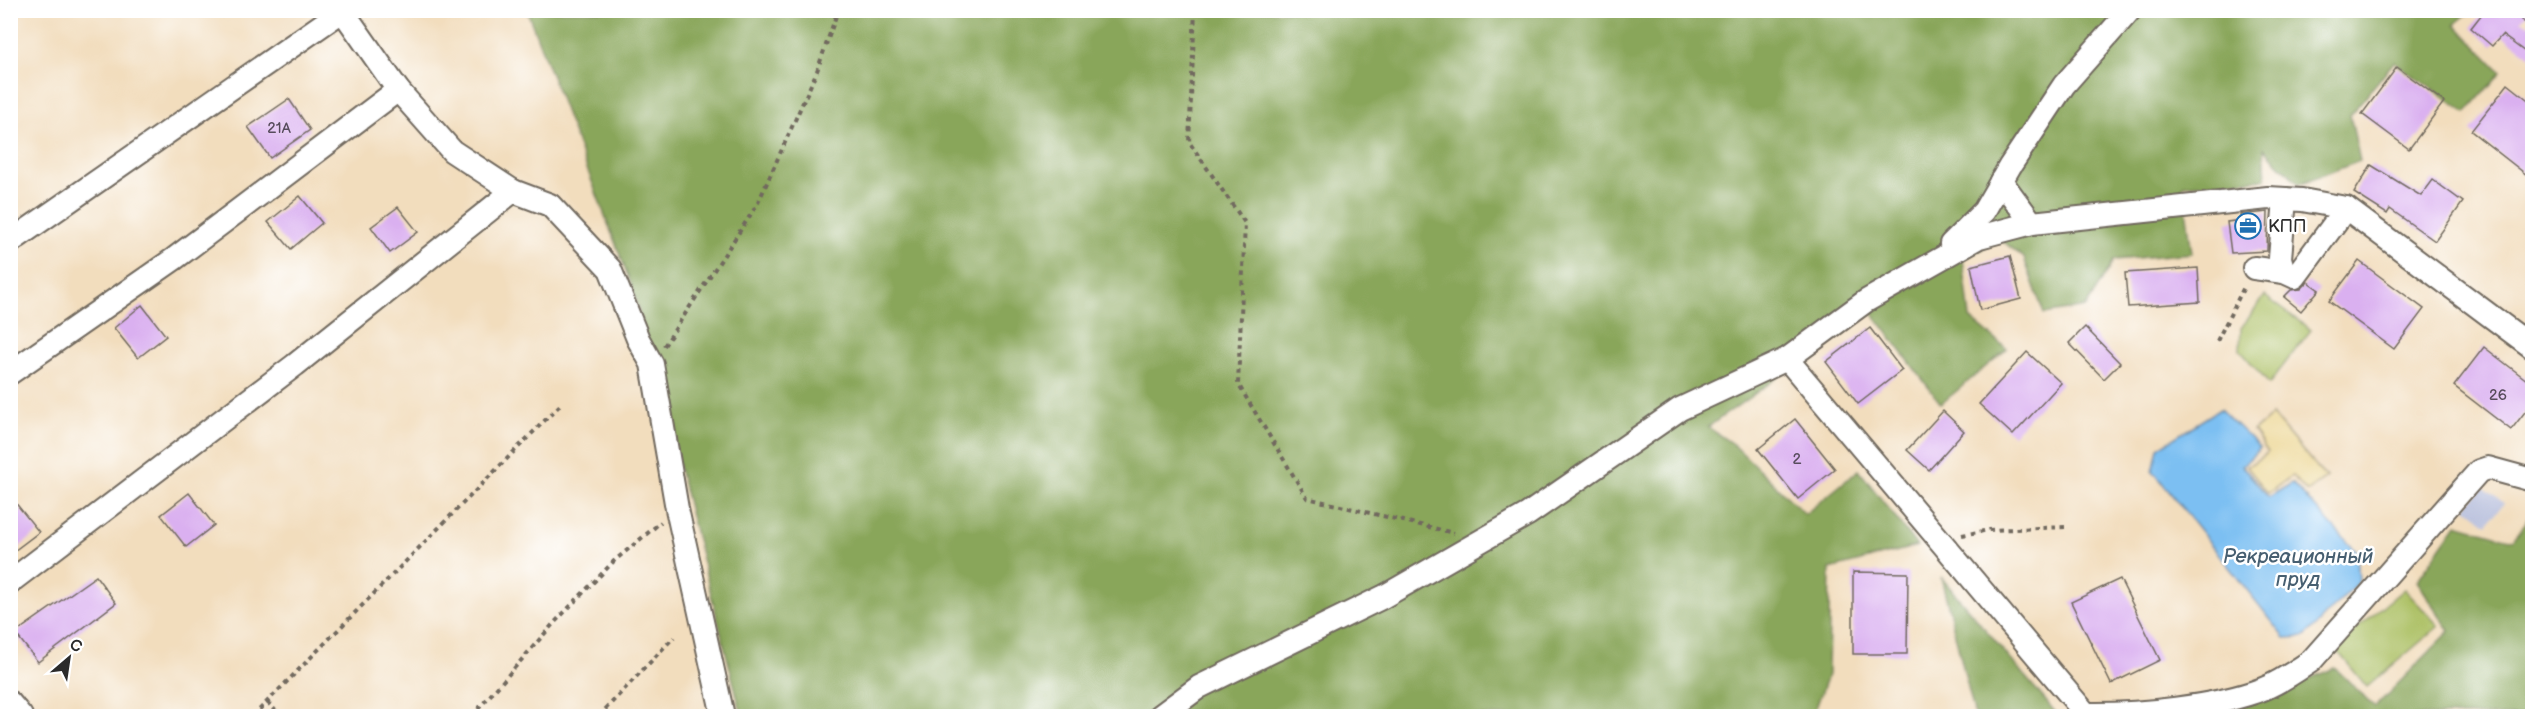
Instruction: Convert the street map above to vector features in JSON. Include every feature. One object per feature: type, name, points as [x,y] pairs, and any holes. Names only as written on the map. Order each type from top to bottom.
[{"type":"street","points":[[1932,263],[1984,212],[2001,181],[2064,85],[2130,10]]},
{"type":"street","points":[[10,242],[342,11],[398,90],[452,151],[513,191],[550,205],[610,269],[624,298],[638,339],[652,364],[677,509],[723,717]]},
{"type":"street","points":[[10,373],[174,259],[398,90]]},
{"type":"street","points":[[2001,181],[2032,223]]},
{"type":"street","points":[[10,582],[295,365],[513,191]]},
{"type":"street","points":[[2277,198],[2280,258],[2284,272]]},
{"type":"street","points":[[1160,717],[1199,687],[1383,597],[1528,514],[1680,409],[1787,359],[1866,301],[1980,237],[2032,223],[2277,198],[2334,204],[2346,208],[2532,347]]},
{"type":"street","points":[[2254,268],[2284,272],[2295,277],[2346,208]]},
{"type":"street","points":[[1787,359],[2086,714],[2122,715],[2226,700],[2263,689],[2285,678],[2311,661],[2479,471],[2488,468],[2532,480]]},
{"type":"street","points":[[10,703],[21,717]]},
{"type":"path","points":[[652,364],[757,206],[817,71],[838,10]]},
{"type":"path","points":[[1195,10],[1190,142],[1245,223],[1238,384],[1307,498],[1455,533]]},
{"type":"path","points":[[2217,340],[2254,268]]},
{"type":"path","points":[[253,717],[561,404]]},
{"type":"path","points":[[472,717],[554,623],[614,561],[677,509]]},
{"type":"path","points":[[1938,539],[1989,530],[2067,527]]},
{"type":"path","points":[[599,717],[674,637]]},
{"type":"path","points":[[267,702],[281,717]]},
{"type":"shaded area","points":[[2483,487],[2504,503],[2487,524],[2466,507]]},
{"type":"green space","points":[[2472,10],[2455,24],[2501,72],[2466,113],[2394,62],[2350,115],[2360,161],[2299,184],[2264,148],[2266,179],[2183,185],[2192,253],[2114,260],[2086,307],[2044,314],[2024,258],[2000,239],[1963,259],[1970,318],[2007,349],[1941,404],[1871,311],[1708,427],[1734,445],[1805,514],[1859,470],[1917,546],[1830,569],[1828,675],[1813,716],[742,716],[634,292],[527,11]]},
{"type":"green space","points":[[2265,296],[2311,330],[2269,384],[2240,350],[2241,328]]},
{"type":"green space","points":[[2532,514],[2532,716],[2219,716],[2335,668],[2375,707],[2450,631],[2417,581],[2457,524],[2513,540]]},
{"type":"green space","points":[[1941,577],[2056,713],[2058,716],[1975,716]]},
{"type":"green space","points":[[2404,589],[2439,626],[2367,687],[2334,647]]},
{"type":"sand","points":[[2272,415],[2326,478],[2307,492],[2292,476],[2268,493],[2247,467],[2268,452],[2253,431]]},
{"type":"water","name":"Рекреационный пруд","points":[[2220,409],[2260,448],[2242,466],[2269,497],[2292,483],[2357,552],[2359,581],[2305,637],[2285,638],[2153,471],[2158,448]]},
{"type":"building","points":[[2485,10],[2532,10],[2521,20],[2532,27],[2532,57],[2502,35],[2492,46],[2471,28]]},
{"type":"building","points":[[2397,67],[2444,102],[2409,149],[2362,114]]},
{"type":"building","points":[[2508,84],[2532,103],[2532,179],[2471,131]]},
{"type":"building","points":[[289,99],[310,130],[270,158],[248,127]]},
{"type":"building","points":[[2371,165],[2421,196],[2433,180],[2463,202],[2435,241],[2390,209],[2387,214],[2354,193]]},
{"type":"building","points":[[300,196],[322,223],[291,249],[268,222]]},
{"type":"building","points":[[398,207],[418,232],[390,253],[371,227]]},
{"type":"building","name":"КПП","points":[[2268,212],[2267,251],[2231,253],[2227,222],[2241,220],[2240,215]]},
{"type":"building","points":[[2010,256],[2021,299],[1980,310],[1971,266]]},
{"type":"building","points":[[2359,261],[2424,309],[2394,349],[2329,301]]},
{"type":"building","points":[[2198,268],[2200,302],[2128,307],[2125,273]]},
{"type":"building","points":[[2308,282],[2319,290],[2301,311],[2284,297],[2291,290],[2301,289]]},
{"type":"building","points":[[142,305],[166,336],[138,358],[114,328]]},
{"type":"building","points":[[2085,327],[2120,363],[2104,379],[2069,343]]},
{"type":"building","points":[[1870,328],[1902,370],[1858,404],[1826,362]]},
{"type":"building","points":[[2484,347],[2532,384],[2532,403],[2511,430],[2454,386]]},
{"type":"building","points":[[2027,352],[2061,383],[2013,435],[1979,404]]},
{"type":"building","points":[[1943,411],[1964,431],[1929,470],[1907,450]]},
{"type":"building","points":[[1795,419],[1835,469],[1798,499],[1758,449]]},
{"type":"building","points":[[189,493],[214,525],[186,547],[161,515]]},
{"type":"building","points":[[10,496],[39,532],[10,554]]},
{"type":"building","points":[[1853,572],[1908,573],[1907,654],[1853,654]]},
{"type":"building","points":[[96,576],[116,603],[38,662],[15,633]]},
{"type":"building","points":[[2120,579],[2160,660],[2111,684],[2071,602]]},
{"type":"place","name":"КПП","points":[[2248,226]]}]
